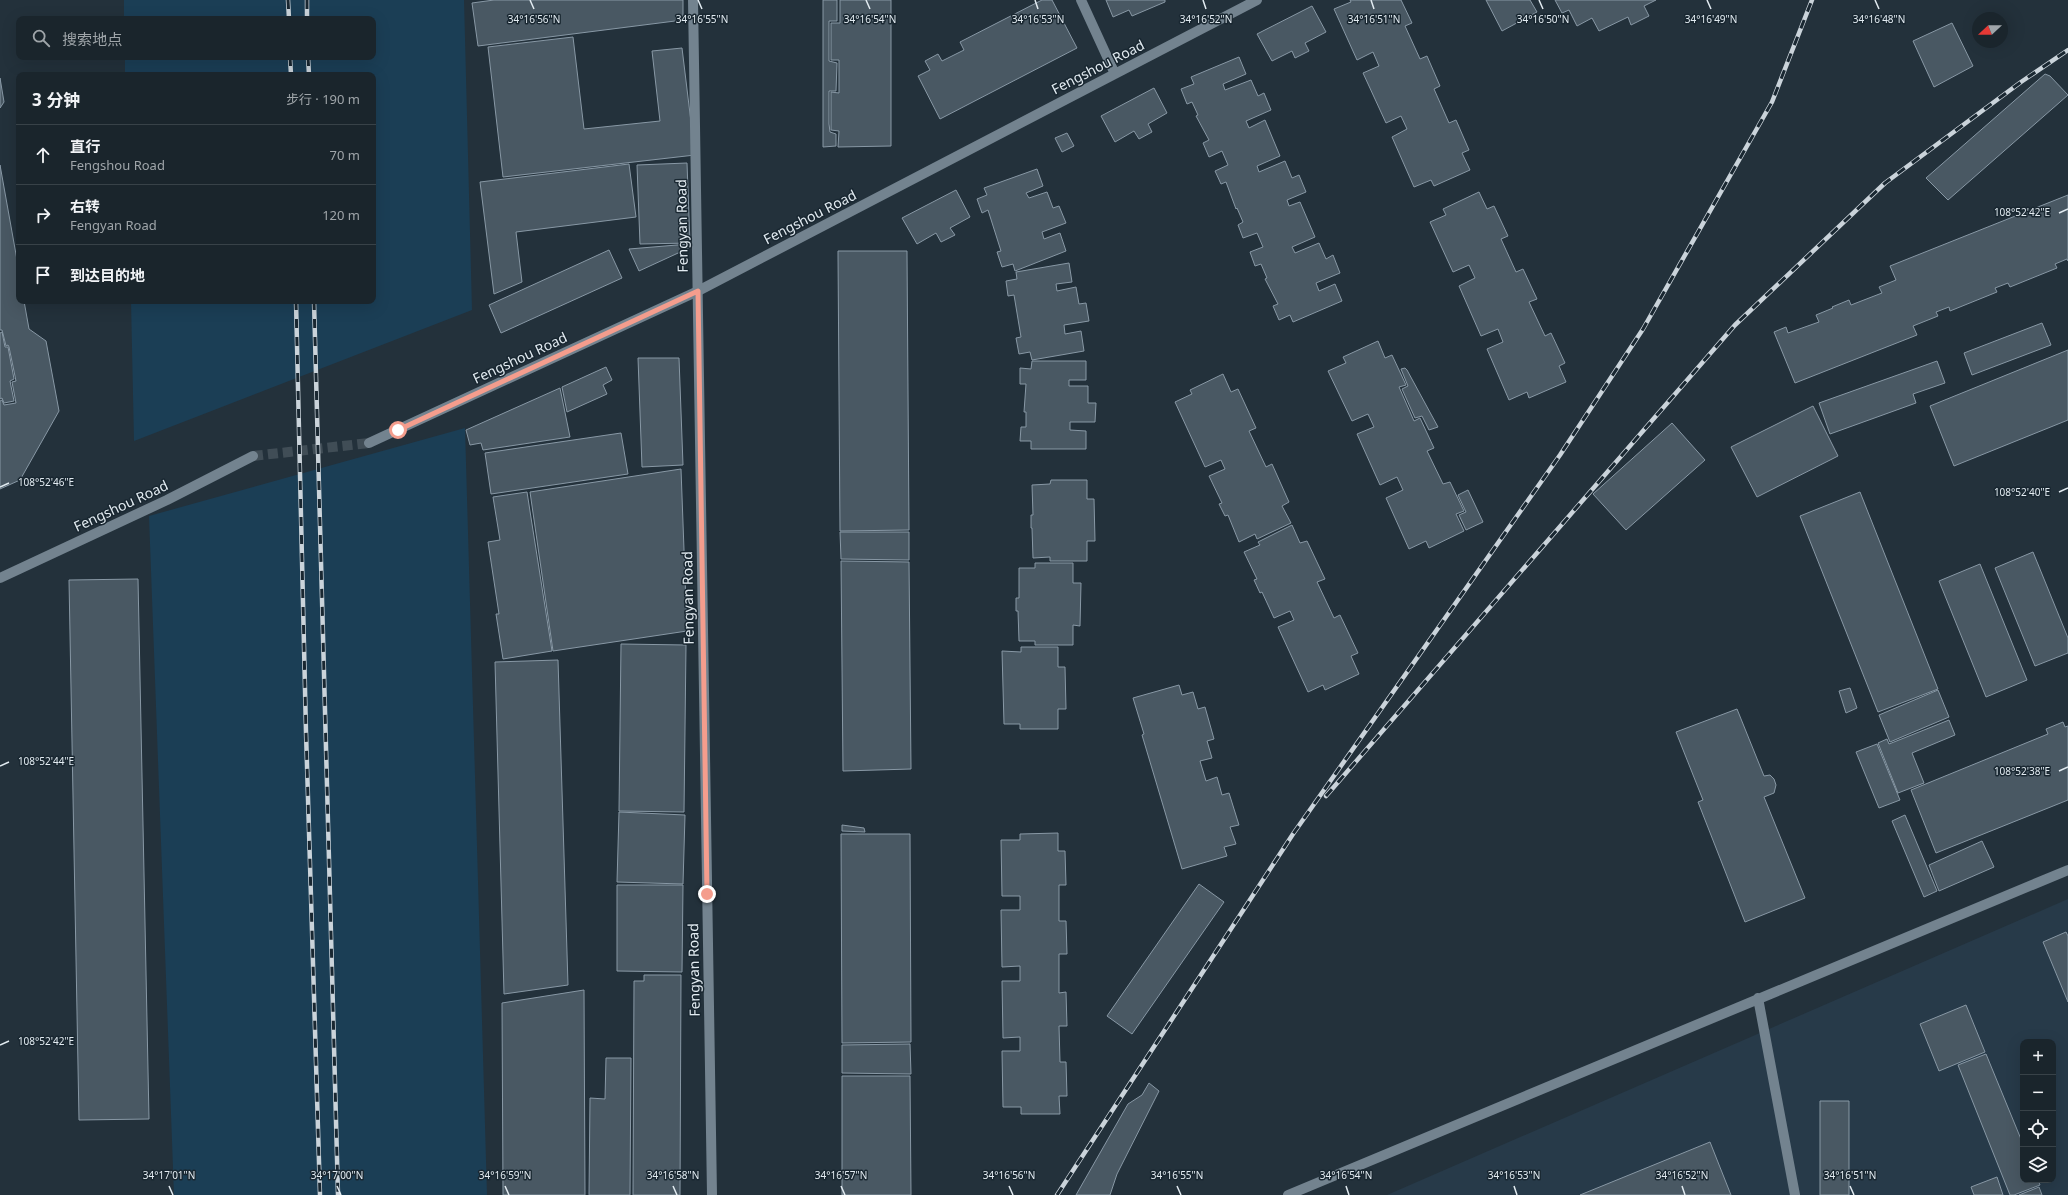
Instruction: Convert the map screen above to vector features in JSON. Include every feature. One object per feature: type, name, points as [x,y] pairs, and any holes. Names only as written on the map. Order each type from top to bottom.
[{"type":"street","name":"Fengyan Road","points":[[692,0],[712,1195]]},
{"type":"street","points":[[1081,0],[1115,74]]},
{"type":"street","name":"Fengshou Road","points":[[369,443],[698,291],[1257,0]]},
{"type":"street","name":"Fengshou Road","points":[[0,578],[167,500],[253,456]]},
{"type":"street","points":[[1288,1195],[2068,870]]},
{"type":"street","points":[[1758,998],[1795,1195]]},
{"type":"shaded area","points":[[124,0],[464,0],[472,310],[134,441],[131,304],[376,304],[376,72],[125,72],[125,60],[376,60],[376,16],[124,16]]},
{"type":"shaded area","points":[[465,428],[487,1195],[174,1195],[149,516]]},
{"type":"shaded area","points":[[2068,899],[2068,1195],[1387,1195]]},
{"type":"building","points":[[494,0],[683,0],[683,20],[478,46],[472,3]]},
{"type":"building","points":[[823,0],[837,0],[837,21],[829,21],[829,61],[837,63],[836,91],[829,91],[830,132],[836,134],[836,146],[823,147]]},
{"type":"building","points":[[840,0],[891,0],[891,146],[838,147],[839,131],[831,130],[831,92],[839,93],[839,60],[831,60],[831,23],[840,23]]},
{"type":"building","points":[[1042,0],[1052,0],[1077,48],[940,119],[918,76],[930,70],[925,61],[938,54],[942,61],[964,50],[960,42]]},
{"type":"building","points":[[1106,0],[1165,0],[1165,2],[1132,16],[1129,10],[1113,17]]},
{"type":"building","points":[[1350,0],[1401,0],[1412,23],[1405,26],[1420,59],[1427,56],[1440,86],[1434,89],[1449,123],[1456,120],[1469,150],[1462,153],[1470,170],[1434,186],[1431,180],[1414,187],[1392,137],[1407,129],[1401,116],[1386,123],[1363,73],[1379,66],[1373,52],[1357,60],[1334,9],[1351,2]]},
{"type":"building","points":[[1486,0],[1530,0],[1537,12],[1502,31]]},
{"type":"building","points":[[1555,0],[1656,0],[1644,6],[1649,16],[1631,25],[1628,17],[1599,31],[1592,18],[1577,26],[1569,10],[1562,13]]},
{"type":"building","points":[[1312,6],[1326,32],[1305,43],[1309,51],[1295,58],[1292,51],[1272,61],[1257,34]]},
{"type":"building","points":[[1952,23],[1973,66],[1934,87],[1913,41]]},
{"type":"building","points":[[573,37],[584,129],[660,121],[652,51],[682,48],[695,155],[503,177],[488,47]]},
{"type":"building","points":[[1239,57],[1246,74],[1223,84],[1225,90],[1251,80],[1258,96],[1264,93],[1271,110],[1246,121],[1249,128],[1265,120],[1280,156],[1257,166],[1259,172],[1285,161],[1292,178],[1299,175],[1306,192],[1287,200],[1289,206],[1300,202],[1315,237],[1292,247],[1295,253],[1319,243],[1326,259],[1333,255],[1340,273],[1316,283],[1319,291],[1335,284],[1342,301],[1293,322],[1290,315],[1279,320],[1273,306],[1278,304],[1265,279],[1267,278],[1261,264],[1255,266],[1250,252],[1263,247],[1257,233],[1243,238],[1238,225],[1243,222],[1237,208],[1236,209],[1226,182],[1221,184],[1215,171],[1228,165],[1222,151],[1209,157],[1203,143],[1209,140],[1196,116],[1198,115],[1192,102],[1187,104],[1181,89],[1194,84],[1191,77]]},
{"type":"building","points":[[2045,74],[2050,76],[2068,95],[1948,200],[1926,178]]},
{"type":"building","points":[[0,78],[4,102],[0,108]]},
{"type":"building","points":[[1154,88],[1167,113],[1148,124],[1152,132],[1139,139],[1134,131],[1115,142],[1101,116]]},
{"type":"building","points":[[1067,133],[1074,146],[1062,152],[1055,138]]},
{"type":"building","points":[[687,163],[690,243],[640,244],[637,165]]},
{"type":"building","points":[[629,164],[636,217],[516,232],[522,282],[494,294],[480,182]]},
{"type":"building","points":[[0,165],[16,254],[16,304],[25,304],[29,329],[46,341],[59,411],[20,480],[0,489],[0,401],[2,400],[4,405],[16,403],[12,382],[16,381],[9,347],[8,345],[6,346],[2,330],[0,330]]},
{"type":"building","points":[[1037,169],[1043,186],[1026,193],[1029,198],[1047,192],[1053,208],[1059,206],[1066,223],[1042,232],[1044,239],[1060,233],[1066,251],[1015,271],[1013,264],[1002,267],[997,252],[1001,251],[988,210],[982,213],[977,199],[987,195],[984,188]]},
{"type":"building","points":[[956,190],[970,217],[950,228],[955,235],[941,242],[936,233],[917,244],[902,218]]},
{"type":"building","points":[[1479,192],[1487,209],[1494,206],[1508,236],[1501,239],[1516,272],[1523,269],[1537,299],[1529,302],[1545,336],[1551,333],[1565,363],[1559,366],[1566,382],[1529,398],[1527,392],[1509,400],[1487,349],[1503,342],[1498,329],[1481,336],[1459,286],[1475,278],[1469,265],[1453,272],[1430,222],[1446,215],[1443,209]]},
{"type":"building","points":[[2068,195],[2068,261],[2067,259],[2055,264],[2057,268],[2010,287],[2008,283],[1995,288],[1997,292],[1950,311],[1949,307],[1936,312],[1938,316],[1913,326],[1917,335],[1795,383],[1774,332],[1786,327],[1788,333],[1819,322],[1816,315],[1833,308],[1832,307],[1849,300],[1851,305],[1882,293],[1879,287],[1896,280],[1890,266]]},
{"type":"building","points":[[689,244],[689,248],[639,271],[629,249]]},
{"type":"building","points":[[609,250],[622,278],[501,333],[489,305]]},
{"type":"building","points":[[838,251],[907,251],[909,530],[840,531]]},
{"type":"building","points":[[1069,263],[1072,282],[1056,284],[1057,291],[1076,287],[1079,304],[1086,303],[1089,321],[1064,325],[1065,334],[1081,331],[1084,351],[1032,360],[1030,352],[1019,354],[1016,338],[1021,337],[1014,295],[1008,296],[1006,281],[1017,279],[1016,272]]},
{"type":"building","points":[[2042,323],[2051,345],[1972,375],[1964,353]]},
{"type":"building","points":[[2,332],[5,347],[8,347],[14,379],[10,381],[14,401],[4,403],[2,398],[0,399],[0,333]]},
{"type":"building","points":[[1378,341],[1385,358],[1392,355],[1406,385],[1399,387],[1414,421],[1420,418],[1434,448],[1427,451],[1443,484],[1450,482],[1464,511],[1456,514],[1464,531],[1429,548],[1426,541],[1409,549],[1386,498],[1403,490],[1397,477],[1380,485],[1357,434],[1374,427],[1368,414],[1352,421],[1328,371],[1346,363],[1343,357]]},
{"type":"building","points":[[2068,350],[2068,420],[1954,466],[1930,406]]},
{"type":"building","points":[[638,358],[679,358],[683,465],[642,467]]},
{"type":"building","points":[[1032,361],[1086,361],[1086,380],[1069,380],[1069,386],[1088,386],[1088,403],[1096,403],[1095,422],[1070,422],[1070,430],[1086,431],[1086,449],[1031,449],[1031,441],[1020,441],[1021,427],[1026,427],[1026,412],[1024,412],[1026,384],[1020,384],[1020,368],[1031,369]]},
{"type":"building","points":[[1937,361],[1945,383],[1913,394],[1916,403],[1830,434],[1819,403]]},
{"type":"building","points":[[606,367],[612,380],[603,385],[607,394],[567,412],[562,387]]},
{"type":"building","points":[[1405,368],[1438,427],[1429,430],[1422,416],[1415,418],[1402,389],[1408,386],[1401,369]]},
{"type":"building","points":[[1223,374],[1231,392],[1238,389],[1256,428],[1249,431],[1266,467],[1272,464],[1289,502],[1282,506],[1291,523],[1257,539],[1255,534],[1239,542],[1228,515],[1225,516],[1219,504],[1222,503],[1209,476],[1225,469],[1221,460],[1205,467],[1175,402],[1192,394],[1190,390]]},
{"type":"building","points":[[560,388],[570,437],[483,450],[481,443],[470,445],[466,430]]},
{"type":"building","points":[[1813,406],[1838,456],[1757,497],[1731,447]]},
{"type":"building","points":[[1672,423],[1705,460],[1626,530],[1593,494]]},
{"type":"building","points":[[621,433],[628,474],[491,494],[485,453]]},
{"type":"building","points":[[681,469],[687,631],[553,651],[530,492]]},
{"type":"building","points":[[1051,480],[1087,480],[1087,499],[1094,499],[1095,541],[1087,541],[1087,561],[1050,561],[1050,557],[1033,558],[1031,528],[1031,515],[1033,515],[1032,485],[1050,484]]},
{"type":"building","points":[[1468,490],[1483,522],[1466,530],[1459,515],[1466,512],[1458,495]]},
{"type":"building","points":[[527,492],[552,651],[503,659],[496,614],[499,614],[488,542],[500,540],[493,497]]},
{"type":"building","points":[[1860,492],[1938,689],[1878,712],[1800,516]]},
{"type":"building","points":[[1292,525],[1300,543],[1307,541],[1325,579],[1317,582],[1334,618],[1340,615],[1358,653],[1351,656],[1359,674],[1325,690],[1323,685],[1308,692],[1278,627],[1294,620],[1290,611],[1274,618],[1262,592],[1260,593],[1254,580],[1257,579],[1244,552],[1260,545],[1258,542]]},
{"type":"building","points":[[840,532],[909,532],[909,560],[841,559]]},
{"type":"building","points":[[2033,552],[2068,638],[2068,653],[2035,666],[1995,568]]},
{"type":"building","points":[[841,561],[909,562],[911,769],[843,771]]},
{"type":"building","points":[[1035,563],[1073,563],[1073,583],[1081,583],[1080,626],[1073,625],[1073,645],[1035,645],[1035,641],[1019,641],[1016,598],[1019,598],[1019,568],[1035,568]]},
{"type":"building","points":[[1980,564],[2027,680],[1986,697],[1939,581]]},
{"type":"building","points":[[138,579],[149,1119],[79,1120],[69,580]]},
{"type":"building","points":[[621,644],[686,645],[684,812],[619,811]]},
{"type":"building","points":[[1021,647],[1058,647],[1058,667],[1065,667],[1066,709],[1058,709],[1058,729],[1020,729],[1020,724],[1004,724],[1002,651],[1021,652]]},
{"type":"building","points":[[558,660],[568,985],[504,994],[495,662]]},
{"type":"building","points":[[1179,685],[1182,695],[1193,692],[1198,709],[1205,707],[1214,739],[1207,741],[1212,758],[1200,761],[1206,781],[1217,777],[1222,795],[1229,793],[1239,825],[1230,827],[1236,844],[1224,847],[1227,856],[1182,869],[1142,735],[1144,734],[1133,698]]},
{"type":"building","points":[[1850,688],[1857,708],[1846,713],[1839,691]]},
{"type":"building","points":[[1938,690],[1949,717],[1890,742],[1879,715]]},
{"type":"building","points":[[1737,709],[1764,776],[1770,775],[1774,779],[1776,785],[1774,793],[1764,797],[1805,898],[1745,922],[1698,802],[1703,800],[1676,732]]},
{"type":"building","points":[[1949,720],[1955,735],[1912,753],[1924,783],[1898,793],[1878,743],[1887,739],[1889,744]]},
{"type":"building","points":[[2063,722],[2065,727],[2068,726],[2068,800],[1936,853],[1911,790],[2048,734],[2046,729]]},
{"type":"building","points":[[1877,744],[1900,800],[1879,808],[1856,752]]},
{"type":"building","points":[[619,812],[685,815],[683,884],[617,882]]},
{"type":"building","points":[[1905,815],[1937,891],[1924,897],[1892,821]]},
{"type":"building","points":[[842,825],[864,828],[865,832],[842,831]]},
{"type":"building","points":[[1058,833],[1058,851],[1065,851],[1066,885],[1059,885],[1059,921],[1066,921],[1067,954],[1059,954],[1059,993],[1066,992],[1067,1026],[1059,1026],[1060,1062],[1066,1062],[1067,1096],[1059,1096],[1060,1114],[1021,1114],[1021,1107],[1003,1107],[1002,1051],[1020,1051],[1020,1037],[1003,1038],[1002,981],[1020,981],[1020,966],[1002,967],[1001,910],[1020,910],[1020,896],[1002,896],[1001,840],[1020,840],[1020,834]]},
{"type":"building","points":[[841,834],[910,834],[911,1042],[842,1043]]},
{"type":"building","points":[[1982,841],[1994,867],[1939,891],[1929,865]]},
{"type":"building","points":[[1199,884],[1224,902],[1132,1034],[1107,1016]]},
{"type":"building","points":[[617,885],[683,885],[682,972],[617,971]]},
{"type":"building","points":[[2066,932],[2068,936],[2068,1002],[2043,942]]},
{"type":"building","points":[[644,975],[681,975],[680,1195],[633,1195],[634,981],[644,981]]},
{"type":"building","points":[[584,990],[585,1195],[503,1195],[502,1003]]},
{"type":"building","points":[[1966,1005],[1985,1052],[1939,1071],[1920,1024]]},
{"type":"building","points":[[910,1044],[911,1074],[842,1073],[842,1045]]},
{"type":"building","points":[[1986,1054],[2020,1137],[2020,1183],[2039,1183],[2040,1185],[2014,1195],[2010,1195],[1958,1065]]},
{"type":"building","points":[[606,1058],[631,1058],[630,1195],[589,1195],[590,1098],[605,1099]]},
{"type":"building","points":[[842,1076],[910,1076],[911,1195],[842,1195]]},
{"type":"building","points":[[1149,1083],[1159,1091],[1117,1174],[1110,1195],[1076,1195],[1128,1104],[1142,1095]]},
{"type":"building","points":[[1820,1101],[1849,1101],[1849,1195],[1820,1195]]},
{"type":"building","points":[[1710,1142],[1731,1195],[1580,1195]]},
{"type":"building","points":[[1997,1177],[2003,1195],[1974,1195],[1971,1187]]},
{"type":"building","points":[[2039,1187],[2042,1195],[2019,1195]]},
{"type":"tunnel","points":[[253,456],[369,443]]},
{"type":"railway","points":[[288,0],[289,16]]},
{"type":"railway","points":[[307,0],[307,16]]},
{"type":"railway","points":[[1057,1195],[1293,834],[1560,455],[1643,329],[1772,102],[1812,0]]},
{"type":"railway","points":[[1326,796],[1735,325],[1885,183],[2021,82],[2068,50]]},
{"type":"railway","points":[[290,60],[291,72]]},
{"type":"railway","points":[[308,60],[309,72]]},
{"type":"railway","points":[[296,304],[306,732],[320,1195]]},
{"type":"railway","points":[[314,304],[338,1195]]},
{"type":"route","points":[[398,430],[698,291],[707,894]]}]
